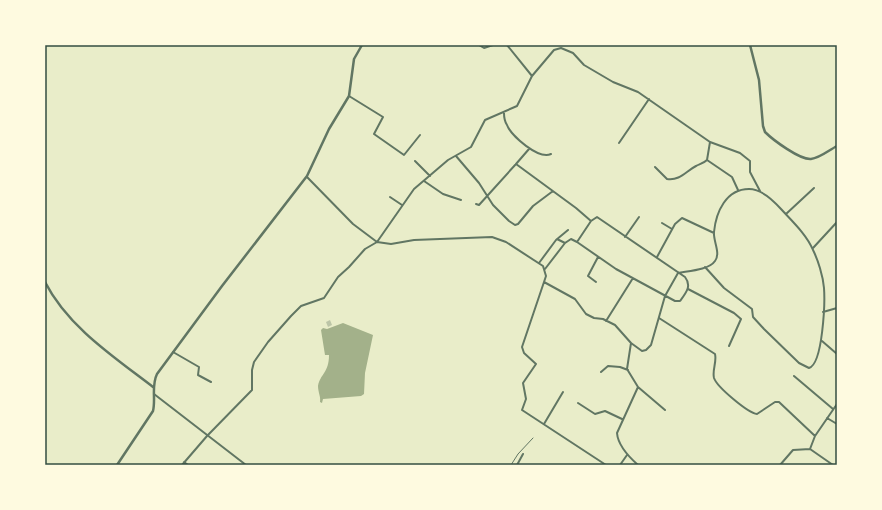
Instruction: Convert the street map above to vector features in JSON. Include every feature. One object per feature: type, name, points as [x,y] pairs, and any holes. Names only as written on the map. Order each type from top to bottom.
[{"type":"street","points":[[117,465],[153,411],[153,382],[157,374],[306,176],[329,130],[350,96],[354,59],[362,45]]},
{"type":"street","points":[[479,45],[484,48],[493,45]]},
{"type":"street","points":[[507,45],[532,76]]},
{"type":"street","points":[[750,45],[759,80],[763,126],[765,132],[800,156],[807,159],[813,158],[837,146]]},
{"type":"street","points":[[182,465],[207,436],[252,390],[252,370],[254,362],[282,326],[301,306],[324,298],[338,277],[349,268],[365,249],[377,242],[414,189],[448,160],[471,147],[485,120],[497,114],[504,113],[517,106],[532,76],[554,50],[561,48],[573,53],[584,65],[605,78],[630,88],[649,99],[710,142],[740,153],[750,161],[750,172],[760,191]]},
{"type":"street","points":[[350,96],[383,117],[374,134],[404,155],[420,135]]},
{"type":"street","points":[[619,143],[649,99]]},
{"type":"street","points":[[504,113],[507,126],[529,149],[540,155],[545,156],[550,154]]},
{"type":"street","points":[[707,160],[710,142]]},
{"type":"street","points":[[476,204],[479,205],[487,197],[529,149]]},
{"type":"street","points":[[456,156],[479,183],[487,197],[509,222],[516,225],[533,206],[553,191]]},
{"type":"street","points":[[655,167],[667,179],[674,179],[688,173],[693,167],[707,160]]},
{"type":"street","points":[[707,160],[732,177],[738,190]]},
{"type":"street","points":[[415,161],[430,176]]},
{"type":"street","points":[[516,164],[591,221]]},
{"type":"street","points":[[306,176],[353,224],[377,242],[391,244],[414,240],[492,237],[506,242],[545,269]]},
{"type":"street","points":[[424,181],[443,194],[461,200]]},
{"type":"street","points":[[786,214],[814,188]]},
{"type":"street","points":[[544,282],[574,299],[586,314],[615,325],[640,351],[646,350],[651,345],[665,296],[678,273],[705,267],[715,262],[718,256],[714,232],[719,210],[725,200],[738,190],[750,189],[760,191],[773,200],[813,248],[824,287],[822,341],[812,368],[807,368],[755,320],[752,309],[724,288],[705,267]]},
{"type":"street","points":[[390,197],[402,205]]},
{"type":"street","points":[[577,242],[591,221],[595,217],[600,218],[688,280],[688,289],[679,302],[633,278],[571,239],[565,243],[545,269],[544,282],[522,346],[524,353],[536,364],[524,383],[526,400],[522,410],[606,465]]},
{"type":"street","points":[[625,237],[639,218]]},
{"type":"street","points":[[657,258],[678,219],[682,218],[714,232]]},
{"type":"street","points":[[813,248],[837,222]]},
{"type":"street","points":[[662,223],[672,229]]},
{"type":"street","points":[[539,264],[557,239],[568,230]]},
{"type":"street","points":[[557,239],[565,243]]},
{"type":"street","points":[[596,282],[588,276],[598,257]]},
{"type":"street","points":[[606,321],[633,278]]},
{"type":"street","points":[[45,282],[56,301],[79,326],[109,353],[154,388]]},
{"type":"street","points":[[688,289],[734,313],[741,319],[729,346]]},
{"type":"street","points":[[823,312],[837,308]]},
{"type":"street","points":[[659,318],[682,331],[715,354],[714,377],[717,383],[748,410],[757,414],[775,402],[778,402],[815,436]]},
{"type":"street","points":[[822,341],[837,354]]},
{"type":"street","points":[[631,343],[628,370],[638,387],[665,410]]},
{"type":"street","points":[[173,352],[199,367],[198,375],[211,382]]},
{"type":"street","points":[[601,372],[608,366],[620,367],[628,370]]},
{"type":"street","points":[[794,376],[834,409]]},
{"type":"street","points":[[638,387],[617,429],[617,438],[626,455],[638,465]]},
{"type":"street","points":[[544,424],[563,392]]},
{"type":"street","points":[[154,394],[246,465]]},
{"type":"street","points":[[578,402],[595,414],[605,411],[622,420]]},
{"type":"street","points":[[810,449],[815,436],[837,404]]},
{"type":"street","points":[[827,418],[837,424]]},
{"type":"street","points":[[780,465],[793,450],[810,449],[833,465]]},
{"type":"street","points":[[517,465],[522,454]]},
{"type":"street","points":[[620,465],[626,455]]},
{"type":"street","points":[[184,462],[188,465]]},
{"type":"lane","points":[[511,465],[518,454],[533,438]]},
{"type":"shaded area","points":[[343,323],[373,335],[365,373],[364,394],[361,396],[323,399],[322,403],[320,402],[318,386],[328,366],[329,355],[325,355],[321,330],[323,328],[327,329]]},
{"type":"building","points":[[330,320],[332,325],[328,327],[326,322]]}]
